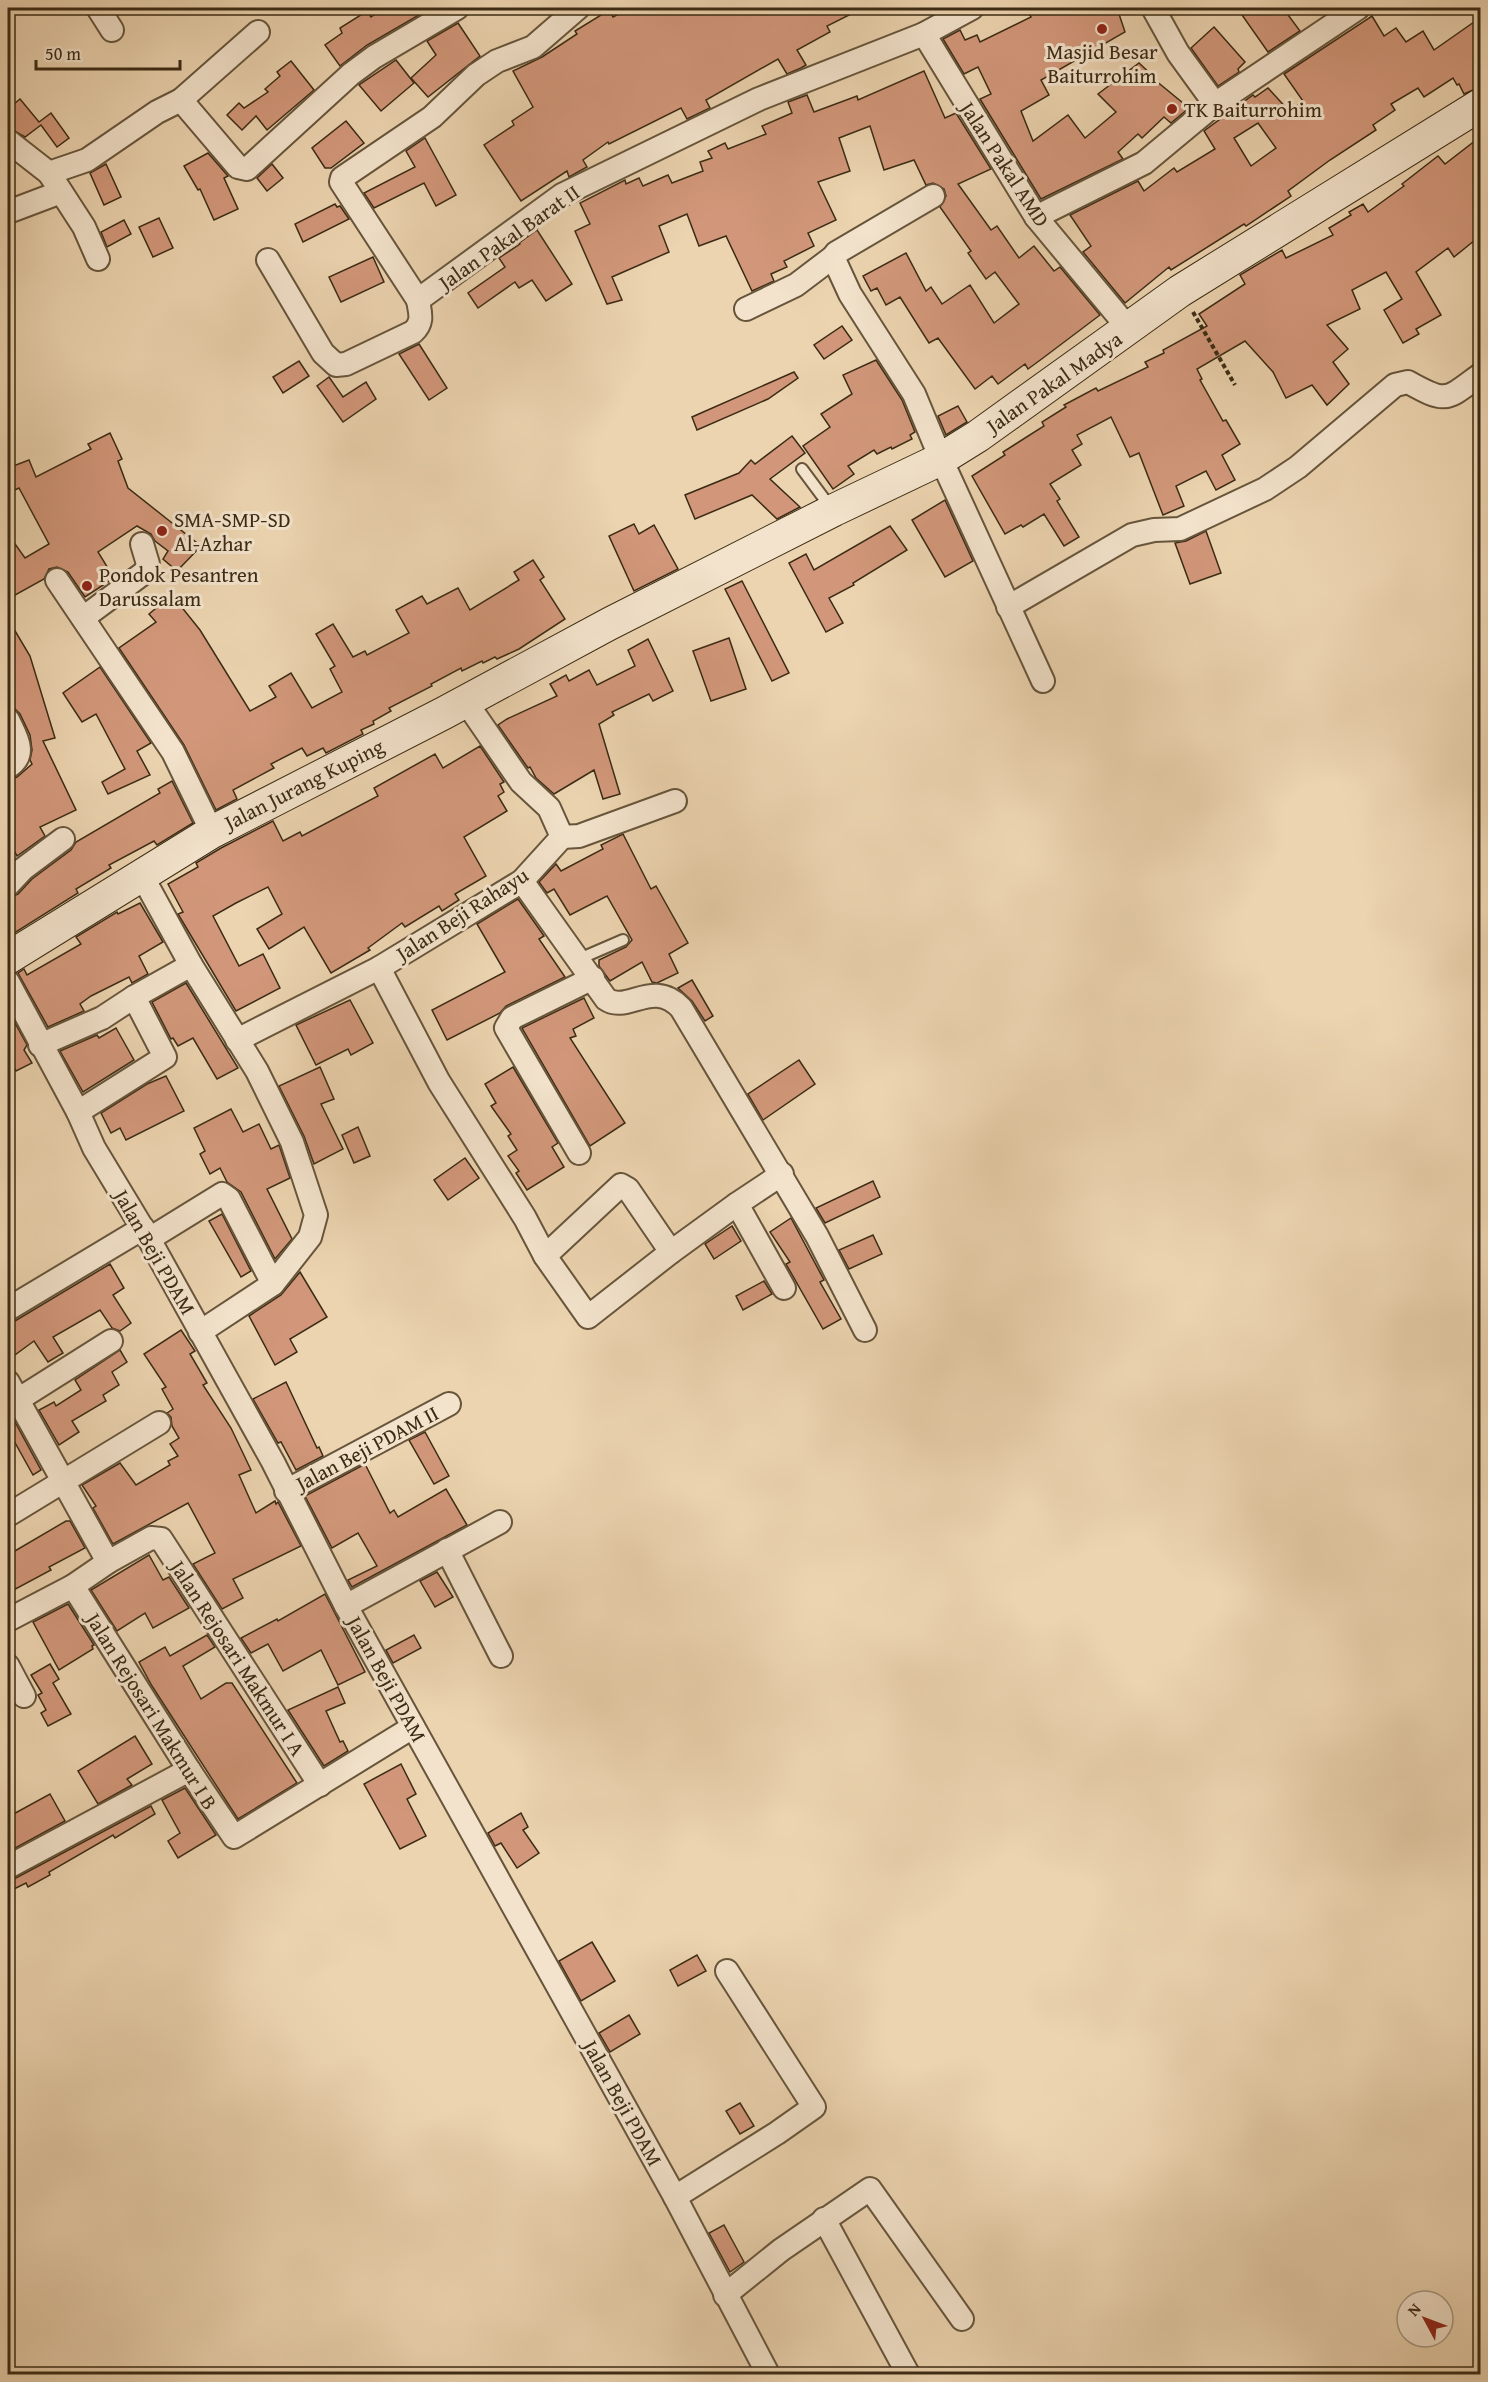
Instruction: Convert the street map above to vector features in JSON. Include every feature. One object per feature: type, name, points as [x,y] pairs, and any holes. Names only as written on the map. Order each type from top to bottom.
[{"type":"street","points":[[98,8],[112,30]]},
{"type":"street","points":[[181,100],[234,162],[243,169],[247,169],[351,74],[374,57],[457,8]]},
{"type":"street","points":[[418,300],[341,182],[342,178],[432,117],[476,75],[497,61],[533,47],[578,8]]},
{"type":"street","points":[[924,34],[972,8]]},
{"type":"street","points":[[1153,8],[1178,53],[1215,104]]},
{"type":"street","points":[[1036,217],[1144,163],[1215,104],[1358,8]]},
{"type":"street","points":[[49,173],[87,160],[157,112],[181,100],[258,32]]},
{"type":"street","name":"Jalan Pakal Barat II","points":[[268,260],[323,353],[336,365],[346,364],[413,332],[422,319],[418,300],[562,195],[759,99],[924,34]]},
{"type":"street","name":"Jalan Pakal AMD","points":[[924,34],[1036,217],[1130,329]]},
{"type":"street","name":"Jalan Pakal Madya","points":[[609,624],[834,510],[941,459],[978,436],[1180,291],[1480,105]]},
{"type":"street","points":[[8,141],[49,173],[84,227],[99,259]]},
{"type":"street","points":[[8,212],[61,192]]},
{"type":"street","points":[[746,309],[796,285],[836,253],[933,196]]},
{"type":"street","points":[[833,257],[850,294],[914,394],[941,459],[963,502],[1043,681]]},
{"type":"street","points":[[1008,607],[1132,535],[1154,530],[1180,529],[1265,489],[1298,467],[1395,385],[1408,382],[1434,396],[1448,397],[1480,375]]},
{"type":"street","points":[[83,618],[145,572],[148,564],[142,544]]},
{"type":"street","points":[[57,580],[173,752],[212,831]]},
{"type":"street","name":"Jalan Jurang Kuping","points":[[8,958],[212,831],[466,702],[609,624]]},
{"type":"street","points":[[466,702],[521,782],[549,808],[562,837],[579,836],[675,801]]},
{"type":"street","points":[[8,720],[20,747],[18,756],[8,766]]},
{"type":"street","name":"Jalan Beji Rahayu","points":[[237,1040],[379,968],[522,880],[562,837]]},
{"type":"street","points":[[8,885],[23,869],[63,839]]},
{"type":"street","points":[[141,874],[191,965],[257,1071],[292,1142],[316,1215],[310,1237],[273,1284],[200,1332]]},
{"type":"street","points":[[522,880],[610,1002],[663,994],[673,999],[681,1008],[818,1236],[865,1330]]},
{"type":"street","points":[[40,1045],[102,1018],[191,965]]},
{"type":"street","points":[[379,968],[439,1082],[525,1218],[545,1256],[588,1317],[671,1252],[782,1174]]},
{"type":"street","points":[[579,1153],[506,1028],[512,1018],[592,978]]},
{"type":"street","name":"Jalan Beji PDAM","points":[[8,982],[78,1112],[94,1148],[146,1233],[273,1462],[346,1606],[675,2197],[768,2374]]},
{"type":"street","points":[[78,1112],[165,1057],[134,997]]},
{"type":"street","points":[[545,1256],[621,1185],[628,1189],[671,1252]]},
{"type":"street","points":[[8,1309],[222,1194],[229,1199],[273,1284]]},
{"type":"street","points":[[737,1204],[784,1288]]},
{"type":"street","points":[[8,1620],[74,1586],[108,1562],[64,1480],[11,1396],[111,1341]]},
{"type":"street","name":"Jalan Beji PDAM II","points":[[286,1491],[449,1404]]},
{"type":"street","points":[[8,1515],[159,1423]]},
{"type":"street","points":[[346,1606],[500,1522]]},
{"type":"street","name":"Jalan Rejosari Makmur I A","points":[[108,1562],[151,1538],[161,1539],[320,1785]]},
{"type":"street","points":[[447,1550],[501,1656]]},
{"type":"street","name":"Jalan Rejosari Makmur I B","points":[[74,1586],[232,1836],[238,1837],[320,1785]]},
{"type":"street","points":[[8,1666],[24,1696]]},
{"type":"street","points":[[320,1785],[413,1726]]},
{"type":"street","points":[[8,1867],[189,1770]]},
{"type":"street","points":[[675,2197],[814,2107],[727,1971]]},
{"type":"street","points":[[725,2295],[824,2219],[870,2189],[962,2319]]},
{"type":"street","points":[[824,2219],[908,2374]]},
{"type":"lane","points":[[802,469],[834,510]]},
{"type":"lane","points":[[579,959],[622,940]]},
{"type":"path","points":[[1180,291],[1235,385]]},
{"type":"building","points":[[384,8],[431,8],[367,45],[340,66],[325,45],[342,33],[340,28],[367,11],[371,17]]},
{"type":"building","points":[[630,8],[863,8],[827,26],[830,32],[797,50],[806,65],[801,68],[787,74],[778,59],[706,100],[710,108],[687,119],[681,108],[609,144],[608,142],[583,160],[587,167],[569,177],[567,171],[521,201],[484,145],[514,125],[512,121],[533,107],[513,71],[542,57],[577,34],[575,31],[609,10],[613,17]]},
{"type":"building","points":[[1026,8],[1117,8],[1125,32],[1041,80],[1049,95],[1021,111],[1033,141],[1068,115],[1085,138],[1116,112],[1098,94],[1139,63],[1155,80],[1189,108],[1171,123],[1164,117],[1142,138],[1138,134],[1118,152],[1123,159],[1041,199],[980,99],[991,94],[978,67],[964,74],[943,39],[960,30],[965,40],[977,35],[980,42],[1031,17]]},
{"type":"building","points":[[1253,8],[1283,8],[1300,31],[1268,52],[1242,15]]},
{"type":"building","points":[[1372,16],[1384,36],[1396,28],[1406,42],[1423,31],[1434,50],[1474,22],[1480,32],[1480,87],[1464,94],[1453,78],[1424,97],[1418,88],[1391,104],[1395,110],[1373,125],[1376,130],[1288,191],[1291,196],[1246,226],[1244,224],[1171,270],[1169,267],[1125,303],[1083,252],[1091,246],[1070,215],[1138,181],[1144,191],[1174,168],[1177,172],[1215,149],[1204,131],[1253,95],[1255,97],[1268,88],[1289,111],[1303,101],[1284,74]],"holes":[[[1258,123],[1276,148],[1251,166],[1234,138]]]},
{"type":"building","points":[[458,23],[480,56],[428,97],[411,78],[436,55],[427,41]]},
{"type":"building","points":[[1214,27],[1245,62],[1238,69],[1239,72],[1218,86],[1191,48]]},
{"type":"building","points":[[396,60],[414,83],[381,111],[359,85]]},
{"type":"building","points":[[291,61],[314,90],[267,130],[256,116],[242,130],[227,115],[239,103],[244,108],[268,92],[265,89],[280,76],[277,72]]},
{"type":"building","points":[[924,71],[945,118],[956,113],[991,169],[958,184],[991,230],[997,226],[1019,258],[1034,246],[1054,271],[1060,267],[1100,315],[1043,358],[1028,369],[1025,364],[998,384],[992,376],[975,389],[938,338],[929,343],[900,297],[886,305],[877,288],[871,291],[863,276],[906,253],[926,291],[931,287],[942,304],[970,285],[994,323],[1019,304],[995,272],[986,279],[968,253],[971,251],[940,207],[946,196],[944,189],[933,183],[926,185],[914,160],[884,170],[870,126],[839,138],[850,171],[818,182],[836,220],[808,233],[814,246],[784,261],[787,267],[771,274],[774,281],[752,291],[726,236],[699,246],[687,214],[659,226],[669,252],[612,277],[622,300],[607,304],[575,231],[590,224],[580,203],[625,180],[626,184],[639,178],[643,186],[668,175],[672,183],[703,171],[700,162],[712,158],[708,151],[725,143],[728,149],[766,134],[762,126],[792,113],[788,102],[807,95],[814,112],[857,96],[858,100]]},
{"type":"building","points":[[20,99],[39,122],[51,113],[69,138],[57,147],[41,125],[25,137],[9,128],[8,109]]},
{"type":"building","points":[[346,121],[364,143],[331,168],[325,168],[312,148]]},
{"type":"building","points":[[1480,137],[1480,236],[1454,257],[1448,248],[1416,272],[1441,315],[1416,329],[1419,334],[1403,343],[1384,310],[1402,299],[1386,272],[1352,290],[1360,309],[1327,325],[1348,349],[1333,362],[1349,384],[1327,405],[1312,385],[1286,398],[1273,372],[1245,341],[1197,369],[1202,379],[1200,380],[1223,421],[1226,420],[1240,444],[1222,455],[1235,480],[1216,490],[1206,471],[1176,486],[1184,506],[1163,515],[1139,453],[1130,457],[1111,417],[1077,435],[1082,444],[1072,450],[1081,465],[1050,484],[1060,499],[1057,501],[1079,537],[1064,546],[1044,514],[1023,527],[1021,525],[1005,534],[972,476],[1005,455],[1003,452],[1044,426],[1042,422],[1066,407],[1064,405],[1096,388],[1098,391],[1148,367],[1145,362],[1207,326],[1199,314],[1245,284],[1240,275],[1282,250],[1286,258],[1333,235],[1329,228],[1351,215],[1349,212],[1363,204],[1368,212],[1404,186],[1402,184],[1438,156],[1445,164]]},
{"type":"building","points":[[425,138],[456,195],[436,206],[424,183],[374,208],[364,193],[415,167],[406,151]]},
{"type":"building","points":[[208,153],[228,176],[224,178],[238,209],[214,220],[200,189],[198,190],[184,166]]},
{"type":"building","points":[[106,164],[121,197],[104,205],[90,173]]},
{"type":"building","points":[[272,164],[283,178],[267,191],[257,178]]},
{"type":"building","points":[[335,204],[337,207],[340,206],[349,219],[303,242],[295,224]]},
{"type":"building","points":[[159,218],[173,248],[153,257],[139,227]]},
{"type":"building","points":[[124,220],[131,234],[107,247],[101,232]]},
{"type":"building","points":[[537,230],[572,284],[546,301],[532,280],[519,288],[515,282],[478,308],[468,293],[505,267],[499,258]]},
{"type":"building","points":[[373,257],[384,282],[341,302],[329,277]]},
{"type":"building","points":[[842,326],[852,340],[824,359],[814,345]]},
{"type":"building","points":[[419,344],[447,388],[429,400],[399,354]]},
{"type":"building","points":[[876,360],[902,400],[915,432],[910,435],[912,439],[877,454],[874,450],[848,466],[854,474],[833,489],[803,446],[830,427],[821,414],[852,394],[843,375]]},
{"type":"building","points":[[299,361],[309,376],[283,393],[273,377]]},
{"type":"building","points":[[794,372],[798,378],[768,399],[697,430],[692,417]]},
{"type":"building","points":[[329,377],[343,397],[366,382],[376,399],[343,422],[317,386]]},
{"type":"building","points":[[958,406],[967,422],[946,435],[938,416]]},
{"type":"building","points":[[110,433],[122,459],[118,461],[128,488],[201,546],[177,571],[163,559],[168,551],[155,541],[151,534],[137,526],[98,552],[114,578],[85,597],[68,572],[57,567],[49,569],[44,579],[8,599],[8,534],[25,558],[49,544],[19,488],[8,493],[8,468],[29,460],[36,477],[91,449],[88,444]]},
{"type":"building","points":[[792,436],[805,453],[770,479],[800,507],[777,519],[752,495],[695,519],[685,495],[739,473],[751,460],[755,464]]},
{"type":"building","points":[[945,500],[973,561],[945,577],[912,520]]},
{"type":"building","points":[[634,524],[639,534],[654,525],[678,569],[634,591],[609,536]]},
{"type":"building","points":[[890,526],[907,550],[853,583],[854,585],[829,598],[843,623],[826,632],[789,563],[806,554],[814,570]]},
{"type":"building","points":[[1206,531],[1221,573],[1190,584],[1175,543],[1186,541]]},
{"type":"building","points":[[533,560],[544,577],[540,580],[565,619],[519,649],[497,659],[495,657],[483,663],[482,661],[462,671],[461,668],[431,684],[432,686],[389,708],[391,711],[373,721],[374,724],[361,730],[363,734],[326,753],[323,748],[307,756],[302,748],[271,764],[274,768],[233,790],[237,799],[216,810],[184,745],[119,648],[156,622],[149,614],[172,595],[200,630],[250,711],[276,697],[269,686],[291,673],[312,708],[342,692],[330,669],[335,666],[316,634],[333,624],[353,657],[365,651],[367,655],[409,633],[396,610],[422,596],[427,604],[458,588],[470,610],[519,580],[514,572]]},
{"type":"building","points":[[742,581],[789,673],[772,681],[725,589]]},
{"type":"building","points":[[8,619],[30,656],[55,738],[43,741],[76,810],[40,827],[45,836],[17,856],[15,852],[8,856],[8,780],[17,777],[32,764],[30,760],[32,750],[30,735],[20,714],[8,707]]},
{"type":"building","points":[[729,638],[746,689],[711,701],[693,651]]},
{"type":"building","points":[[648,639],[673,691],[653,701],[649,694],[612,712],[614,715],[599,724],[620,794],[603,799],[594,770],[554,794],[536,778],[498,725],[557,696],[550,684],[566,675],[569,681],[589,670],[597,685],[635,666],[628,650]]},
{"type":"building","points":[[100,667],[151,743],[137,751],[150,775],[108,794],[102,782],[125,769],[96,714],[82,722],[63,693]]},
{"type":"building","points":[[480,746],[504,782],[500,784],[504,792],[498,796],[507,811],[464,837],[486,876],[455,894],[459,900],[442,911],[439,906],[405,927],[402,923],[368,948],[370,950],[331,973],[304,927],[269,949],[257,929],[282,914],[268,887],[236,903],[213,916],[239,966],[263,954],[280,988],[236,1011],[178,914],[183,912],[168,884],[198,867],[196,863],[221,848],[273,821],[283,841],[300,832],[302,836],[378,796],[374,788],[435,754],[443,768]]},
{"type":"building","points":[[172,781],[193,823],[157,845],[154,841],[109,865],[111,868],[76,889],[78,893],[8,937],[8,898],[18,894],[32,879],[71,850],[76,842],[160,793],[158,789]]},
{"type":"building","points":[[623,834],[651,889],[656,886],[688,943],[669,954],[678,973],[657,983],[652,982],[642,962],[610,981],[599,966],[599,960],[626,947],[632,940],[607,896],[570,915],[554,889],[547,893],[539,882],[556,864],[561,871],[603,849],[601,845]]},
{"type":"building","points":[[518,899],[544,936],[539,939],[565,977],[506,1006],[500,1013],[447,1040],[432,1010],[505,972],[477,924]]},
{"type":"building","points":[[140,903],[163,942],[139,956],[148,974],[132,983],[129,977],[91,996],[80,1004],[84,1011],[48,1027],[18,973],[24,969],[27,975],[81,944],[76,937],[117,912],[118,914]]},
{"type":"building","points":[[692,980],[713,1016],[705,1021],[692,1001],[678,988]]},
{"type":"building","points":[[186,983],[238,1068],[217,1079],[193,1038],[178,1046],[173,1038],[171,1039],[152,1002]]},
{"type":"building","points":[[584,998],[594,1018],[573,1029],[576,1036],[570,1038],[625,1123],[590,1146],[522,1028]]},
{"type":"building","points":[[350,1000],[373,1043],[351,1055],[348,1049],[316,1065],[296,1025]]},
{"type":"building","points":[[8,1010],[27,1045],[24,1050],[32,1063],[16,1071],[8,1055]]},
{"type":"building","points":[[116,1028],[134,1060],[83,1092],[60,1051],[97,1035],[99,1038]]},
{"type":"building","points":[[799,1060],[815,1084],[763,1120],[748,1094]]},
{"type":"building","points":[[320,1067],[334,1099],[321,1104],[343,1149],[314,1164],[304,1136],[279,1086]]},
{"type":"building","points":[[513,1067],[558,1143],[552,1147],[564,1167],[527,1190],[516,1173],[519,1171],[508,1156],[517,1150],[508,1136],[511,1134],[491,1106],[496,1103],[485,1084]]},
{"type":"building","points":[[166,1076],[184,1111],[126,1140],[120,1128],[111,1133],[101,1113],[147,1084]]},
{"type":"building","points":[[231,1109],[243,1132],[259,1124],[271,1149],[279,1145],[290,1178],[267,1189],[292,1239],[275,1259],[241,1192],[227,1182],[220,1168],[210,1174],[200,1154],[205,1151],[194,1128]]},
{"type":"building","points":[[358,1127],[370,1156],[354,1163],[342,1135]]},
{"type":"building","points":[[465,1158],[479,1178],[448,1200],[434,1180]]},
{"type":"building","points":[[873,1181],[880,1197],[825,1223],[816,1208]]},
{"type":"building","points":[[222,1214],[251,1271],[241,1277],[209,1221]]},
{"type":"building","points":[[791,1218],[824,1280],[820,1282],[841,1319],[823,1329],[786,1264],[790,1262],[770,1232]]},
{"type":"building","points":[[732,1226],[741,1241],[714,1259],[705,1244]]},
{"type":"building","points":[[873,1235],[882,1254],[849,1269],[839,1250]]},
{"type":"building","points":[[110,1264],[124,1288],[113,1295],[131,1323],[120,1331],[112,1328],[100,1310],[53,1337],[63,1353],[48,1362],[34,1341],[8,1360],[8,1322],[15,1321]]},
{"type":"building","points":[[300,1272],[327,1317],[290,1339],[297,1352],[275,1365],[249,1316],[281,1295]]},
{"type":"building","points":[[764,1281],[772,1294],[743,1310],[736,1296]]},
{"type":"building","points":[[181,1330],[195,1351],[190,1354],[207,1383],[203,1385],[231,1428],[251,1470],[239,1475],[256,1513],[275,1501],[276,1504],[278,1502],[301,1546],[233,1579],[243,1598],[222,1609],[193,1564],[215,1553],[188,1503],[113,1544],[93,1508],[96,1506],[82,1485],[120,1463],[136,1485],[170,1465],[168,1461],[178,1456],[170,1444],[179,1438],[172,1426],[171,1417],[167,1413],[173,1409],[162,1389],[166,1387],[144,1354]]},
{"type":"building","points":[[120,1350],[127,1362],[112,1372],[119,1385],[103,1395],[106,1401],[72,1421],[79,1432],[59,1445],[39,1410],[54,1402],[56,1406],[81,1390],[75,1380]]},
{"type":"building","points":[[286,1382],[323,1456],[296,1470],[253,1399]]},
{"type":"building","points":[[15,1422],[41,1470],[33,1475],[8,1430],[8,1426]]},
{"type":"building","points":[[425,1432],[449,1476],[434,1484],[409,1440]]},
{"type":"building","points":[[365,1464],[390,1513],[394,1510],[398,1517],[446,1489],[467,1525],[352,1587],[348,1580],[377,1566],[358,1533],[332,1548],[305,1496]]},
{"type":"building","points":[[66,1521],[70,1521],[85,1548],[49,1567],[51,1570],[8,1593],[8,1555]]},
{"type":"building","points":[[149,1555],[163,1580],[169,1577],[189,1608],[153,1628],[145,1613],[117,1631],[91,1590]]},
{"type":"building","points":[[437,1572],[453,1597],[435,1607],[420,1581]]},
{"type":"building","points":[[325,1594],[365,1672],[338,1685],[321,1650],[283,1671],[268,1644],[251,1653],[241,1638],[277,1619],[278,1621]]},
{"type":"building","points":[[68,1604],[94,1645],[93,1649],[59,1670],[33,1622]]},
{"type":"building","points":[[207,1635],[215,1647],[183,1666],[201,1699],[226,1683],[232,1683],[297,1783],[238,1819],[152,1686],[139,1662],[165,1647],[170,1656]]},
{"type":"building","points":[[414,1635],[421,1648],[393,1663],[386,1650]]},
{"type":"building","points":[[50,1664],[59,1679],[53,1683],[71,1714],[48,1726],[41,1713],[46,1710],[38,1695],[42,1693],[31,1675]]},
{"type":"building","points":[[338,1687],[345,1703],[326,1711],[340,1742],[343,1741],[348,1751],[324,1766],[288,1710]]},
{"type":"building","points":[[135,1736],[152,1764],[127,1779],[132,1785],[98,1804],[78,1771]]},
{"type":"building","points":[[401,1764],[416,1794],[407,1799],[426,1836],[400,1849],[364,1784]]},
{"type":"building","points":[[185,1788],[216,1835],[178,1858],[168,1841],[180,1833],[162,1800]]},
{"type":"building","points":[[50,1794],[65,1821],[8,1852],[8,1817]]},
{"type":"building","points":[[151,1806],[155,1814],[115,1838],[113,1835],[49,1872],[50,1875],[28,1887],[26,1883],[8,1892],[8,1880],[14,1879]]},
{"type":"building","points":[[521,1813],[528,1827],[523,1830],[539,1853],[517,1868],[501,1843],[495,1846],[488,1833]]},
{"type":"building","points":[[592,1942],[615,1981],[581,2001],[559,1961]]},
{"type":"building","points":[[697,1955],[706,1971],[678,1986],[670,1970]]},
{"type":"building","points":[[629,2015],[640,2034],[610,2052],[599,2033]]},
{"type":"building","points":[[740,2103],[754,2126],[740,2134],[726,2111]]},
{"type":"building","points":[[724,2225],[744,2262],[730,2272],[709,2233]]},
{"type":"place","name":"Masjid Besar Baiturrohim","points":[[1102,29]]},
{"type":"place","name":"TK Baiturrohim","points":[[1172,109]]},
{"type":"place","name":"SMA-SMP-SD Al-Azhar","points":[[162,531]]},
{"type":"place","name":"Pondok Pesantren Darussalam","points":[[87,586]]}]
